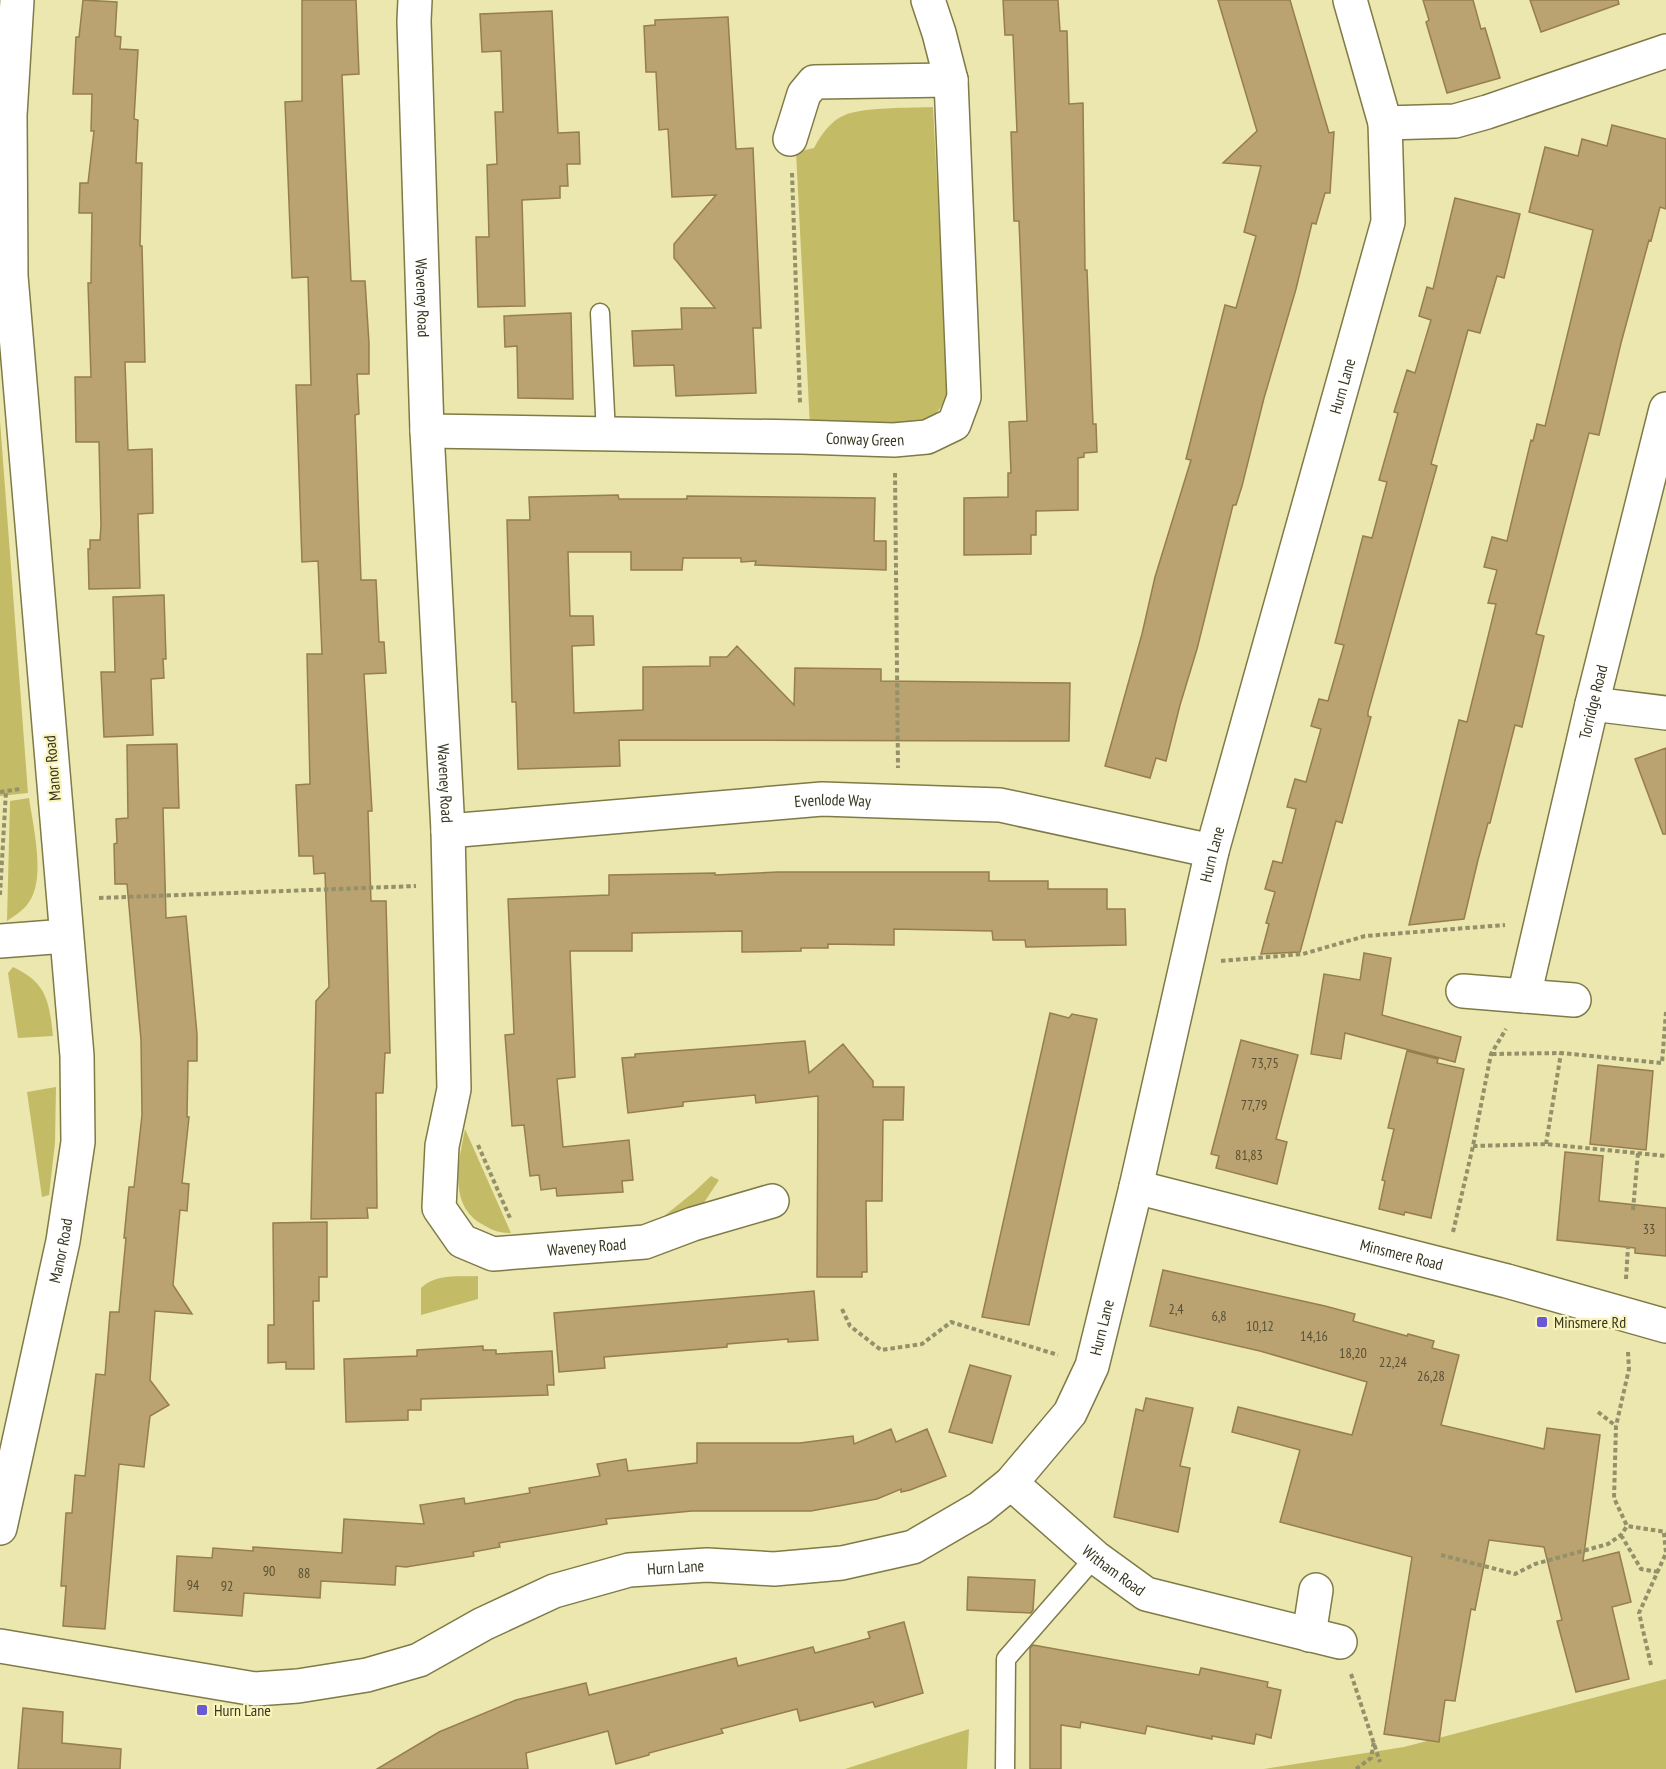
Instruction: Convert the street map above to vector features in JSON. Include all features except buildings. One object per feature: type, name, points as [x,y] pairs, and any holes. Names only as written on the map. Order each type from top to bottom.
[{"type":"street","name":"Manor Road","points":[[0,1528],[63,1241],[78,1142],[77,1056],[11,276],[10,116],[17,0]]},
{"type":"street","name":"Waveney Road","points":[[415,0],[414,33],[427,431],[450,885],[454,1089],[442,1146],[439,1208],[462,1241],[493,1254],[645,1242],[693,1224],[772,1201]]},
{"type":"street","name":"Conway Green","points":[[427,431],[801,436],[894,440],[927,437],[954,424],[964,397],[951,80],[928,0]]},
{"type":"street","name":"Hurn Lane","points":[[0,1646],[255,1689],[298,1686],[367,1675],[419,1660],[483,1624],[554,1591],[629,1570],[707,1565],[785,1568],[842,1563],[913,1547],[980,1508],[1011,1483],[1070,1413],[1092,1366],[1136,1187],[1212,851],[1388,222],[1385,123],[1350,0]]},
{"type":"street","points":[[1385,123],[1455,121],[1666,51]]},
{"type":"street","points":[[790,140],[804,94],[814,82],[951,80]]},
{"type":"street","name":"Torridge Road","points":[[1524,996],[1592,704],[1666,409]]},
{"type":"street","points":[[1592,704],[1666,713]]},
{"type":"street","name":"Evenlode Way","points":[[448,831],[822,800],[1000,805],[1212,851]]},
{"type":"street","points":[[0,941],[66,936]]},
{"type":"street","points":[[1464,991],[1574,1000]]},
{"type":"street","name":"Minsmere Road","points":[[1136,1187],[1446,1265],[1666,1326]]},
{"type":"street","name":"Witham Road","points":[[1011,1483],[1095,1557],[1146,1594],[1340,1642]]},
{"type":"street","points":[[1309,1635],[1316,1590]]},
{"type":"lane","points":[[600,313],[606,434]]},
{"type":"lane","points":[[1005,1769],[1006,1659],[1095,1557]]},
{"type":"path","points":[[790,140],[801,436]]},
{"type":"path","points":[[894,440],[898,802]]},
{"type":"path","points":[[0,895],[6,791]]},
{"type":"path","points":[[63,900],[450,885]]},
{"type":"path","points":[[1188,957],[1222,961],[1303,954],[1365,936],[1541,922]]},
{"type":"path","points":[[1446,1265],[1491,1054],[1524,996]]},
{"type":"path","points":[[1491,1054],[1561,1053],[1662,1063],[1666,1012]]},
{"type":"path","points":[[1546,1144],[1561,1053]]},
{"type":"path","points":[[478,1143],[524,1251]]},
{"type":"path","points":[[1473,1146],[1546,1144],[1666,1156]]},
{"type":"path","points":[[1633,1210],[1638,1153]]},
{"type":"path","points":[[1627,1526],[1614,1498],[1616,1426],[1629,1369],[1624,1315],[1628,1247]]},
{"type":"path","points":[[842,1309],[850,1326],[880,1350],[922,1344],[951,1322],[1092,1366]]},
{"type":"path","points":[[1598,1412],[1616,1426]]},
{"type":"path","points":[[1627,1526],[1665,1533],[1666,1553],[1639,1613],[1651,1665]]},
{"type":"path","points":[[1441,1555],[1515,1574],[1535,1564],[1608,1544],[1627,1526]]},
{"type":"path","points":[[1621,1534],[1641,1569],[1659,1572]]},
{"type":"path","points":[[1340,1642],[1380,1762]]},
{"type":"path","points":[[1356,1769],[1371,1758],[1374,1741]]},
{"type":"shaded area","points":[[933,107],[948,391],[940,409],[916,428],[810,427],[796,152],[814,148],[830,125],[853,112]]},
{"type":"shaded area","points":[[0,421],[28,793],[0,796]]},
{"type":"shaded area","points":[[29,798],[37,852],[37,880],[29,902],[7,921],[10,801]]},
{"type":"shaded area","points":[[13,967],[40,987],[48,1003],[53,1036],[18,1038],[8,973]]},
{"type":"shaded area","points":[[56,1087],[55,1143],[49,1195],[42,1197],[27,1092]]},
{"type":"shaded area","points":[[465,1129],[511,1233],[495,1231],[480,1223],[463,1204],[458,1180]]},
{"type":"shaded area","points":[[711,1176],[719,1180],[703,1204],[658,1221],[694,1192]]},
{"type":"shaded area","points":[[478,1276],[478,1299],[421,1315],[421,1288],[427,1283],[440,1278]]},
{"type":"shaded area","points":[[1666,1679],[1666,1769],[1264,1769],[1404,1747]]},
{"type":"shaded area","points":[[969,1729],[967,1769],[845,1769]]},
{"type":"place","name":"Minsmere Rd","points":[[1542,1322]]},
{"type":"place","name":"Hurn Lane","points":[[202,1710]]}]
